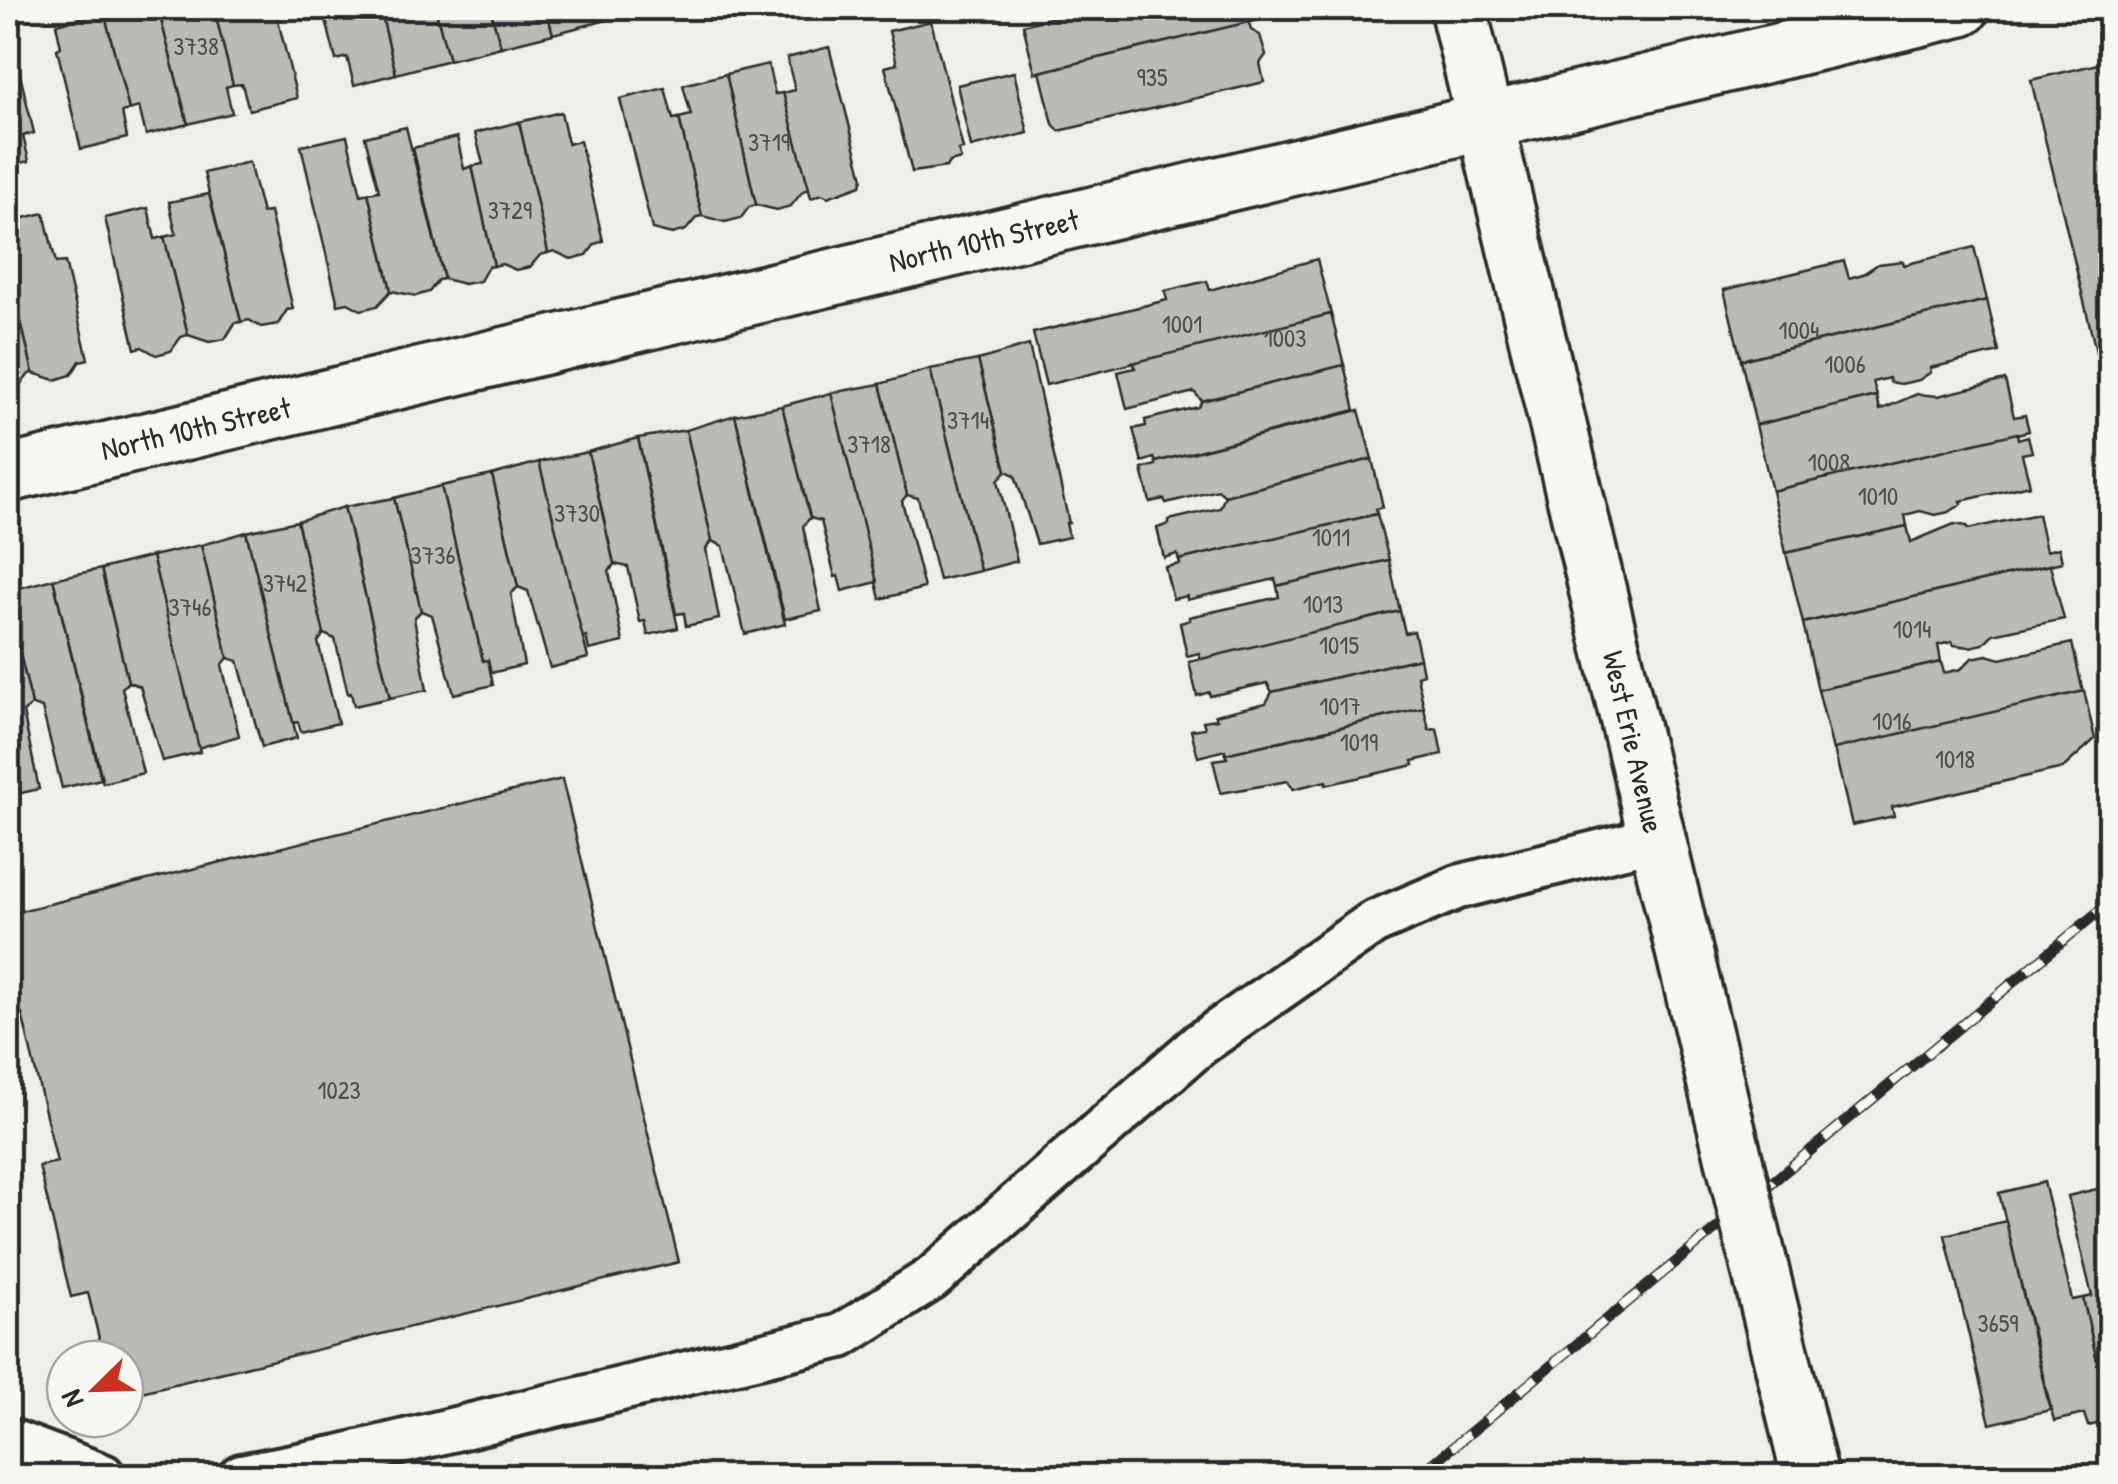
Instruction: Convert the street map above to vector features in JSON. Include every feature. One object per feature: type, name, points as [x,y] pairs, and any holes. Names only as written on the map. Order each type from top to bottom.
[{"type":"street","name":"West Erie Avenue","points":[[1458,8],[1810,1476]]},
{"type":"street","name":"North 10th Street","points":[[8,474],[1960,8]]},
{"type":"lane","points":[[241,1476],[340,1457],[841,1336],[931,1280],[1200,1044],[1373,923],[1458,887],[1656,838]]},
{"type":"lane","points":[[8,1440],[103,1476]]},
{"type":"building","points":[[158,8],[188,124],[146,135],[139,107],[129,110],[104,12]]},
{"type":"building","points":[[158,8],[214,8],[233,85],[226,87],[232,113],[188,124]]},
{"type":"building","points":[[214,8],[275,8],[297,98],[249,110],[242,84],[233,85]]},
{"type":"building","points":[[323,8],[380,8],[396,74],[354,85],[347,57],[336,60]]},
{"type":"building","points":[[380,8],[435,8],[449,60],[396,74]]},
{"type":"building","points":[[435,8],[490,8],[501,47],[449,60]]},
{"type":"building","points":[[490,8],[546,8],[553,34],[501,47]]},
{"type":"building","points":[[546,8],[604,8],[607,20],[553,34]]},
{"type":"building","points":[[1089,8],[1256,8],[1259,20],[1035,73],[1023,25]]},
{"type":"building","points":[[104,12],[129,110],[122,112],[127,138],[81,149],[57,49],[61,47],[56,24]]},
{"type":"building","points":[[931,21],[963,149],[958,150],[961,159],[946,167],[912,172],[885,67],[897,64],[889,31]]},
{"type":"building","points":[[1249,22],[1251,30],[1260,35],[1266,55],[1260,63],[1264,82],[1059,131],[1053,124],[1040,72]]},
{"type":"building","points":[[10,33],[34,133],[23,136],[29,161],[8,166]]},
{"type":"building","points":[[829,47],[863,178],[861,185],[828,197],[822,194],[811,198],[783,93],[795,90],[787,58]]},
{"type":"building","points":[[2110,61],[2110,410],[2031,80]]},
{"type":"building","points":[[768,64],[775,94],[783,93],[809,189],[791,206],[777,210],[756,205],[726,74]]},
{"type":"building","points":[[1014,72],[1028,133],[971,147],[957,85]]},
{"type":"building","points":[[726,74],[756,205],[749,207],[741,218],[725,222],[702,216],[679,118],[691,115],[683,85]]},
{"type":"building","points":[[665,88],[673,119],[679,118],[702,216],[686,230],[672,234],[652,229],[620,99]]},
{"type":"building","points":[[561,112],[568,144],[580,141],[603,241],[595,244],[587,255],[571,259],[554,251],[548,253],[519,122]]},
{"type":"building","points":[[519,122],[548,253],[540,255],[530,267],[516,270],[502,264],[494,266],[472,166],[483,164],[475,133]]},
{"type":"building","points":[[406,127],[444,279],[438,280],[429,292],[416,296],[391,291],[368,193],[379,191],[365,137]]},
{"type":"building","points":[[347,136],[361,195],[368,193],[391,291],[377,306],[361,310],[348,303],[338,305],[301,146]]},
{"type":"building","points":[[457,137],[464,169],[472,166],[494,266],[488,267],[480,281],[464,284],[444,279],[413,148]]},
{"type":"building","points":[[249,162],[262,213],[270,212],[293,309],[287,310],[278,324],[261,327],[249,320],[241,322],[204,173]]},
{"type":"building","points":[[209,194],[241,322],[235,323],[225,339],[209,342],[188,335],[164,237],[176,234],[169,202]]},
{"type":"building","points":[[148,208],[155,239],[164,237],[188,335],[181,337],[171,351],[156,355],[142,347],[135,349],[105,218]]},
{"type":"building","points":[[44,213],[56,263],[65,262],[88,359],[80,361],[71,375],[55,380],[33,373],[8,266],[8,222]]},
{"type":"building","points":[[1974,247],[1987,300],[1741,360],[1724,290],[1844,261],[1849,278],[1878,264],[1903,261],[1904,265]]},
{"type":"building","points":[[1317,259],[1331,314],[1046,385],[1033,333],[1167,300],[1165,291],[1207,281],[1210,290]]},
{"type":"building","points":[[8,266],[33,373],[19,387],[8,390]]},
{"type":"building","points":[[1987,300],[1999,352],[1930,368],[1931,372],[1919,380],[1901,384],[1890,382],[1889,378],[1873,382],[1877,396],[1756,425],[1741,360]]},
{"type":"building","points":[[1331,314],[1344,365],[1202,401],[1194,392],[1127,409],[1118,372],[1135,368],[1132,363]]},
{"type":"building","points":[[1029,345],[1069,523],[1069,537],[1037,544],[1015,475],[1006,471],[978,360]]},
{"type":"building","points":[[978,360],[1006,471],[998,480],[1017,561],[980,571],[930,369]]},
{"type":"building","points":[[1344,365],[1355,410],[1156,462],[1154,458],[1142,462],[1133,429],[1146,426],[1145,420],[1198,407],[1202,401]]},
{"type":"building","points":[[930,369],[980,571],[939,580],[918,498],[907,495],[880,384]]},
{"type":"building","points":[[2005,380],[2014,417],[2025,415],[2029,431],[1772,491],[1756,425],[1877,396],[1880,410],[1917,394],[1938,396]]},
{"type":"building","points":[[880,384],[907,495],[902,501],[924,588],[880,599],[831,393]]},
{"type":"building","points":[[831,393],[877,582],[842,591],[821,521],[810,518],[782,406]]},
{"type":"building","points":[[782,406],[810,518],[803,526],[821,611],[785,619],[735,415]]},
{"type":"building","points":[[1359,410],[1372,459],[1225,496],[1218,490],[1166,503],[1164,499],[1150,502],[1142,469],[1156,462]]},
{"type":"building","points":[[735,415],[785,624],[745,634],[723,546],[712,541],[686,430]]},
{"type":"building","points":[[686,430],[712,541],[706,549],[719,619],[686,626],[684,613],[676,614],[638,438]]},
{"type":"building","points":[[2017,433],[2018,439],[2028,436],[2032,452],[2022,454],[2030,485],[1961,501],[1949,512],[1905,515],[1907,526],[1786,553],[1772,491]]},
{"type":"building","points":[[638,438],[678,628],[648,635],[645,621],[640,622],[628,567],[614,564],[588,452]]},
{"type":"building","points":[[588,452],[614,564],[609,572],[623,642],[589,650],[586,636],[582,638],[539,462]]},
{"type":"building","points":[[1372,459],[1383,507],[1376,509],[1377,514],[1179,560],[1177,554],[1164,558],[1157,528],[1169,524],[1169,520],[1220,508],[1225,496]]},
{"type":"building","points":[[539,462],[588,658],[550,668],[528,591],[518,587],[492,475]]},
{"type":"building","points":[[492,475],[518,587],[511,594],[524,665],[491,673],[488,660],[483,661],[441,486]]},
{"type":"building","points":[[441,486],[483,661],[488,660],[493,685],[454,694],[432,615],[421,611],[394,498]]},
{"type":"building","points":[[394,498],[421,611],[414,618],[427,690],[390,698],[344,507]]},
{"type":"building","points":[[344,507],[390,698],[354,706],[335,639],[324,634],[297,521]]},
{"type":"building","points":[[1377,514],[1389,560],[1277,586],[1275,579],[1187,600],[1187,596],[1173,599],[1165,567],[1180,564],[1179,560]]},
{"type":"building","points":[[2038,514],[2046,551],[2059,548],[2062,562],[1803,623],[1786,553],[1907,526],[1911,542],[1954,524],[1968,529]]},
{"type":"building","points":[[297,521],[324,634],[318,642],[338,723],[301,732],[298,722],[293,723],[246,532]]},
{"type":"building","points":[[246,532],[297,738],[262,747],[238,661],[228,658],[201,545]]},
{"type":"building","points":[[201,545],[228,658],[222,665],[239,736],[198,748],[152,556]]},
{"type":"building","points":[[152,556],[200,752],[162,761],[140,686],[128,682],[101,569]]},
{"type":"building","points":[[1389,560],[1400,611],[1201,660],[1199,653],[1187,656],[1180,623],[1190,620],[1189,617],[1279,597],[1277,586]]},
{"type":"building","points":[[2050,565],[2064,619],[1993,634],[1983,644],[1970,647],[1952,642],[1938,645],[1941,662],[1818,690],[1803,623]]},
{"type":"building","points":[[101,569],[128,682],[122,688],[143,773],[103,783],[53,579]]},
{"type":"building","points":[[53,579],[101,779],[62,788],[42,708],[32,705],[8,603],[8,591]]},
{"type":"building","points":[[8,603],[32,705],[23,712],[39,789],[8,796]]},
{"type":"building","points":[[1400,611],[1405,633],[1414,631],[1420,658],[1272,692],[1267,683],[1197,696],[1189,662]]},
{"type":"building","points":[[2072,643],[2083,692],[1833,750],[1818,690],[1941,662],[1944,673],[1961,669],[1972,658],[1987,655],[2001,659]]},
{"type":"building","points":[[1420,658],[1423,674],[1417,676],[1424,708],[1198,757],[1191,730],[1205,728],[1203,721],[1217,719],[1215,715],[1266,703],[1272,692]]},
{"type":"building","points":[[2084,691],[2095,739],[2063,768],[1892,807],[1894,816],[1852,825],[1834,749]]},
{"type":"building","points":[[1424,708],[1429,730],[1437,729],[1442,754],[1413,761],[1414,765],[1326,785],[1326,781],[1293,789],[1288,781],[1221,793],[1213,760],[1227,758],[1225,754]]},
{"type":"building","points":[[562,779],[679,1262],[145,1391],[145,1339],[99,1339],[88,1293],[71,1297],[39,1166],[57,1162],[22,1014],[8,1018],[8,914]]},
{"type":"building","points":[[2044,1182],[2072,1300],[2083,1298],[2110,1421],[2088,1426],[2084,1414],[2054,1421],[1999,1193]]},
{"type":"building","points":[[2109,1186],[2110,1418],[2083,1298],[2092,1296],[2068,1196]]},
{"type":"building","points":[[2006,1221],[2050,1410],[1990,1424],[1945,1235]]},
{"type":"railway","points":[[1418,1476],[2110,902]]}]
